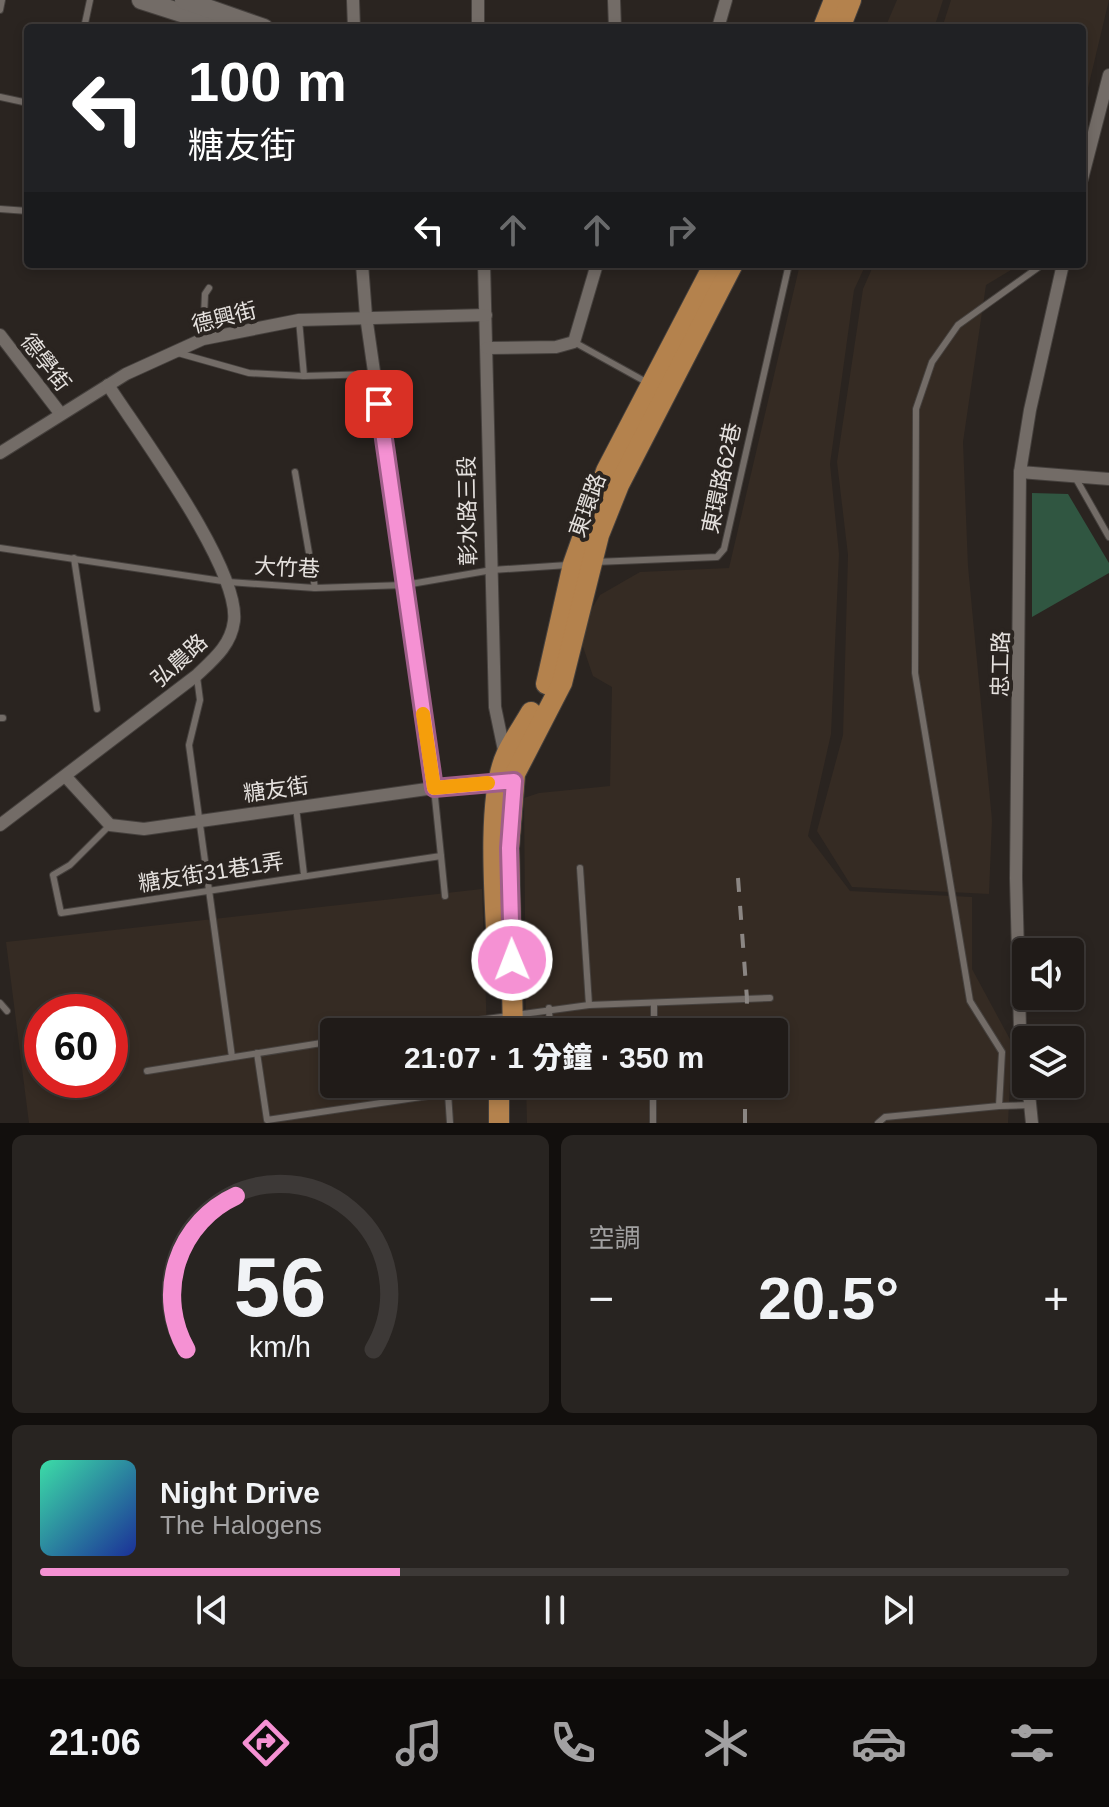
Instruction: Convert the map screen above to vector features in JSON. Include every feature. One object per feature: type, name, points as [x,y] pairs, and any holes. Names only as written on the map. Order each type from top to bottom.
[{"type":"main road","points":[[141,0],[216,24]]},
{"type":"main road","points":[[825,24],[834,0]]},
{"type":"main road","points":[[842,24],[851,0]]},
{"type":"main road","points":[[189,1],[253,24]]},
{"type":"main road","name":"東環路","points":[[505,756],[549,679],[606,471],[712,268]]},
{"type":"main road","name":"東環路","points":[[509,779],[562,683],[583,563],[643,432],[731,268]]},
{"type":"main road","name":"彰水路三段","points":[[505,756],[509,779],[494,852],[506,1018]]},
{"type":"main road","points":[[506,1018],[509,779]]},
{"type":"main road","points":[[499,1098],[499,1123]]},
{"type":"main road","points":[[513,1098],[513,1123]]},
{"type":"street","points":[[353,0],[354,24]]},
{"type":"street","points":[[478,0],[478,24]]},
{"type":"street","points":[[614,0],[615,24]]},
{"type":"street","points":[[719,24],[726,0]]},
{"type":"street","points":[[1086,164],[1108,84]]},
{"type":"street","points":[[362,268],[366,316],[434,788]]},
{"type":"street","name":"彰水路三段","points":[[484,268],[495,707],[505,756]]},
{"type":"street","points":[[487,348],[556,347],[574,342],[596,268]]},
{"type":"street","name":"忠工路","points":[[1020,1026],[1016,878],[1020,472],[1030,410],[1062,268]]},
{"type":"street","name":"德興街","points":[[0,453],[108,385],[203,339],[299,320],[486,315]]},
{"type":"street","name":"德學街","points":[[0,335],[60,413]]},
{"type":"street","name":"弘農路","points":[[0,825],[197,675],[224,649],[234,620],[229,582],[209,544],[108,385]]},
{"type":"street","points":[[1020,472],[1109,479]]},
{"type":"street","points":[[66,777],[110,825]]},
{"type":"street","name":"糖友街","points":[[110,825],[144,829],[509,779]]},
{"type":"street","points":[[1029,1098],[1032,1123]]},
{"type":"lane","points":[[0,10],[2,0]]},
{"type":"lane","points":[[85,24],[90,0]]},
{"type":"lane","points":[[0,97],[24,102]]},
{"type":"lane","points":[[0,209],[24,211]]},
{"type":"lane","name":"東環路62巷","points":[[583,563],[717,557],[724,549],[788,268]]},
{"type":"lane","points":[[999,1106],[1002,1052],[970,1001],[915,673],[916,409],[932,362],[958,325],[1037,268]]},
{"type":"lane","points":[[203,339],[205,294],[209,288]]},
{"type":"lane","points":[[299,320],[304,376]]},
{"type":"lane","points":[[574,342],[649,384]]},
{"type":"lane","points":[[175,352],[249,373],[304,376],[375,374]]},
{"type":"lane","points":[[295,472],[315,588]]},
{"type":"lane","points":[[1075,477],[1109,537]]},
{"type":"lane","name":"大竹巷","points":[[0,548],[229,582],[315,588],[405,585],[492,570],[583,563]]},
{"type":"lane","points":[[74,558],[97,709]]},
{"type":"lane","points":[[197,675],[200,700],[189,745],[212,890],[232,1057]]},
{"type":"lane","points":[[434,788],[445,896]]},
{"type":"lane","points":[[296,807],[304,875]]},
{"type":"lane","name":"糖友街31巷1弄","points":[[110,825],[70,865],[53,875],[61,913],[441,856]]},
{"type":"lane","points":[[580,868],[589,1005]]},
{"type":"lane","points":[[520,1018],[549,1008],[770,998]]},
{"type":"lane","points":[[0,1003],[7,1011]]},
{"type":"lane","points":[[654,1003],[654,1018]]},
{"type":"lane","points":[[549,1008],[549,1018]]},
{"type":"lane","points":[[147,1071],[320,1043]]},
{"type":"lane","points":[[257,1053],[267,1120],[448,1093],[450,1123]]},
{"type":"lane","points":[[653,1098],[653,1123]]},
{"type":"lane","points":[[878,1123],[885,1117],[1030,1105]]},
{"type":"shaded area","points":[[897,0],[943,0],[935,24],[887,24]]},
{"type":"shaded area","points":[[951,0],[1109,0],[1086,96],[1086,24],[943,24]]},
{"type":"shaded area","points":[[799,268],[864,268],[854,290],[830,464],[839,554],[831,734],[808,836],[850,891],[972,897],[972,969],[1012,1043],[1008,1123],[527,1123],[526,1098],[788,1098],[788,1018],[526,1018],[524,798],[539,793],[610,786],[612,687],[593,676],[582,644],[588,615],[600,595],[640,572],[729,568]]},
{"type":"shaded area","points":[[872,268],[1014,268],[986,285],[963,442],[968,566],[992,820],[989,894],[852,887],[817,831],[843,735],[848,555],[837,462],[863,289]]},
{"type":"shaded area","points":[[482,889],[487,1018],[320,1018],[320,1098],[489,1098],[490,1123],[29,1123],[26,1098],[128,1098],[128,994],[24,994],[24,1084],[6,942]]},
{"type":"green space","points":[[1032,493],[1068,494],[1109,563],[1109,573],[1032,617]]},
{"type":"railway","points":[[738,878],[746,1018]]},
{"type":"railway","points":[[745,1098],[745,1123]]},
{"type":"slow traffic","points":[[423,714],[434,788],[488,783]]},
{"type":"route","points":[[379,404],[434,788],[514,781],[509,848],[512,960]]}]
